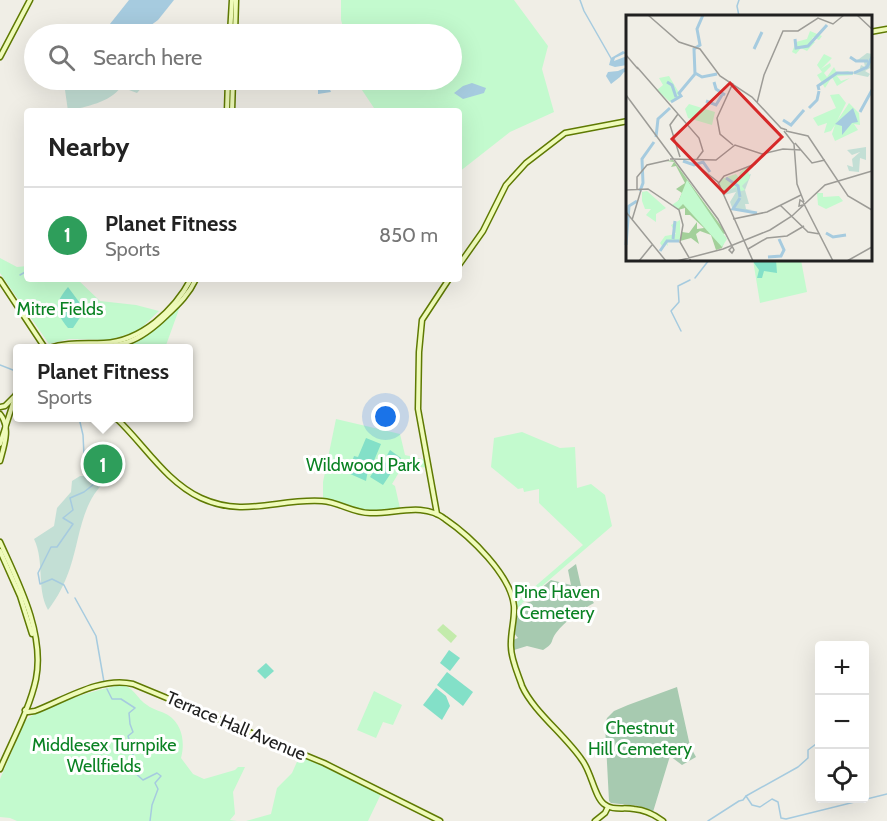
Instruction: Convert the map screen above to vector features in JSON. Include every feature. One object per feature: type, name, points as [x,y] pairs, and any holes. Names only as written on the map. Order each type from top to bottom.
[{"type":"main road","points":[[0,57],[30,0]]},
{"type":"main road","points":[[233,24],[234,0]]},
{"type":"main road","points":[[872,32],[887,28]]},
{"type":"main road","points":[[229,90],[230,108]]},
{"type":"main road","points":[[230,108],[232,90]]},
{"type":"main road","points":[[462,261],[483,231],[506,185],[523,165],[563,134],[626,121]]},
{"type":"main road","points":[[0,280],[44,344]]},
{"type":"main road","points":[[63,344],[122,341],[138,334],[178,298],[189,282]]},
{"type":"main road","points":[[123,344],[145,334],[174,309],[194,282]]},
{"type":"main road","points":[[437,514],[418,409],[419,344],[423,320],[447,282]]},
{"type":"main road","points":[[0,407],[5,406],[13,398]]},
{"type":"main road","points":[[0,461],[13,401]]},
{"type":"main road","points":[[0,414],[6,428],[0,444]]},
{"type":"main road","points":[[121,422],[172,479],[193,494],[211,502],[251,508],[297,501],[318,501],[334,503],[364,513],[410,510],[437,514],[452,524],[477,546],[508,586],[513,598],[514,615],[511,647],[523,686],[532,702],[584,761],[591,773],[600,801],[608,807],[639,810],[663,821]]},
{"type":"main road","points":[[0,542],[25,598],[32,622],[37,659],[36,675],[25,710],[0,769]]},
{"type":"main road","points":[[0,551],[18,592],[34,639]]},
{"type":"main road","name":"Terrace Hall Avenue","points":[[25,710],[35,711],[103,685],[121,682],[133,684],[324,763],[440,821]]},
{"type":"main road","points":[[594,821],[605,813],[608,807]]},
{"type":"green space","points":[[341,0],[514,0],[548,46],[542,69],[554,112],[510,132],[462,170],[462,108],[374,108],[362,90],[462,90],[462,24],[342,24]]},
{"type":"green space","name":"Mitre Fields","points":[[0,258],[17,267],[24,266],[24,282],[80,282],[100,301],[136,305],[159,311],[138,331],[109,340],[69,339],[49,344],[0,273]]},
{"type":"green space","points":[[753,261],[801,261],[807,292],[760,303]]},
{"type":"green space","points":[[754,261],[776,261],[777,273],[764,271],[762,278],[757,278],[759,270]]},
{"type":"green space","points":[[68,287],[85,310],[73,328],[68,328],[58,312],[60,298]]},
{"type":"green space","name":"Mitre Fields","points":[[182,301],[166,344],[115,344],[145,334]]},
{"type":"green space","name":"Wildwood Park","points":[[336,419],[400,434],[405,455],[426,460],[427,468],[404,464],[392,484],[395,486],[400,508],[360,511],[323,498],[323,482]]},
{"type":"green space","points":[[522,432],[560,448],[575,447],[577,488],[591,484],[605,495],[612,526],[520,605],[518,611],[517,602],[583,545],[539,503],[539,489],[524,492],[523,488],[518,489],[491,467],[494,438]]},
{"type":"green space","points":[[366,438],[381,444],[373,463],[363,460],[368,470],[366,481],[348,473],[354,456],[358,457]]},
{"type":"green space","points":[[390,450],[401,458],[383,485],[370,477],[381,460],[388,464],[386,457]]},
{"type":"green space","name":"Pine Haven Cemetery","points":[[576,564],[581,586],[594,603],[564,624],[547,648],[543,650],[527,646],[514,650],[513,640],[518,638],[514,633],[519,605],[536,600],[534,594],[551,580],[571,585],[568,570]]},
{"type":"green space","points":[[443,624],[457,636],[451,643],[437,630]]},
{"type":"green space","points":[[449,650],[460,658],[450,671],[440,663]]},
{"type":"green space","points":[[266,663],[274,671],[265,679],[257,671]]},
{"type":"green space","points":[[447,672],[473,692],[463,706],[437,685]]},
{"type":"green space","name":"Middlesex Turnpike Wellfields","points":[[122,685],[130,688],[149,707],[168,715],[177,724],[183,740],[181,758],[193,774],[204,779],[235,770],[238,767],[245,767],[233,792],[235,814],[230,820],[237,821],[17,821],[0,817],[0,779],[25,721],[57,704]]},
{"type":"green space","name":"Chestnut Hill Cemetery","points":[[677,687],[690,746],[696,757],[682,765],[670,756],[653,812],[638,806],[611,803],[609,801],[605,725],[607,718],[614,711]]},
{"type":"green space","points":[[436,688],[446,696],[450,706],[442,720],[423,705]]},
{"type":"green space","points":[[374,691],[402,705],[393,725],[383,722],[376,738],[357,730]]},
{"type":"green space","points":[[300,755],[381,794],[368,821],[246,821],[271,814],[277,788],[292,773]]},
{"type":"shaded area","points":[[129,0],[174,0],[153,24],[110,24]]},
{"type":"shaded area","points":[[623,51],[626,53],[615,58],[614,61],[626,56],[626,65],[615,67],[609,65],[611,58]]},
{"type":"shaded area","points":[[626,67],[626,73],[611,84],[606,76],[608,72]]},
{"type":"shaded area","points":[[472,83],[486,88],[484,93],[463,99],[454,93],[462,90],[463,86]]},
{"type":"shaded area","points":[[65,90],[118,90],[110,97],[90,105],[68,108]]},
{"type":"shaded area","points":[[318,90],[330,90],[331,92],[318,94]]},
{"type":"shaded area","points":[[80,476],[104,476],[106,481],[91,499],[86,510],[68,574],[48,610],[42,593],[39,557],[34,539],[54,526],[57,508],[71,492],[72,481]]},
{"type":"waterway","points":[[580,0],[612,60]]},
{"type":"waterway","points":[[739,0],[737,6],[739,15]]},
{"type":"waterway","points":[[695,278],[708,261]]},
{"type":"waterway","points":[[20,275],[24,273]]},
{"type":"waterway","points":[[681,331],[671,311],[679,302],[678,286],[690,280]]},
{"type":"waterway","points":[[0,365],[13,370]]},
{"type":"waterway","points":[[68,593],[64,585],[52,579],[40,584],[38,573],[51,547],[57,547],[73,524],[63,518],[73,510],[70,498],[84,492],[94,484],[85,475],[83,435],[80,422]]},
{"type":"waterway","points":[[75,598],[96,636],[104,682]]},
{"type":"waterway","points":[[107,689],[112,699],[121,699],[135,708],[129,713],[133,732],[128,736],[133,753],[134,772],[143,780],[157,773],[161,776],[155,783],[158,789],[152,805],[150,821]]},
{"type":"waterway","points":[[708,821],[746,796],[798,767],[808,758],[808,750],[815,745]]},
{"type":"waterway","points":[[746,796],[752,805],[760,807],[772,799],[778,802],[781,818],[786,819],[887,794]]},
{"type":"place","name":"Planet Fitness","points":[[103,464]]}]
